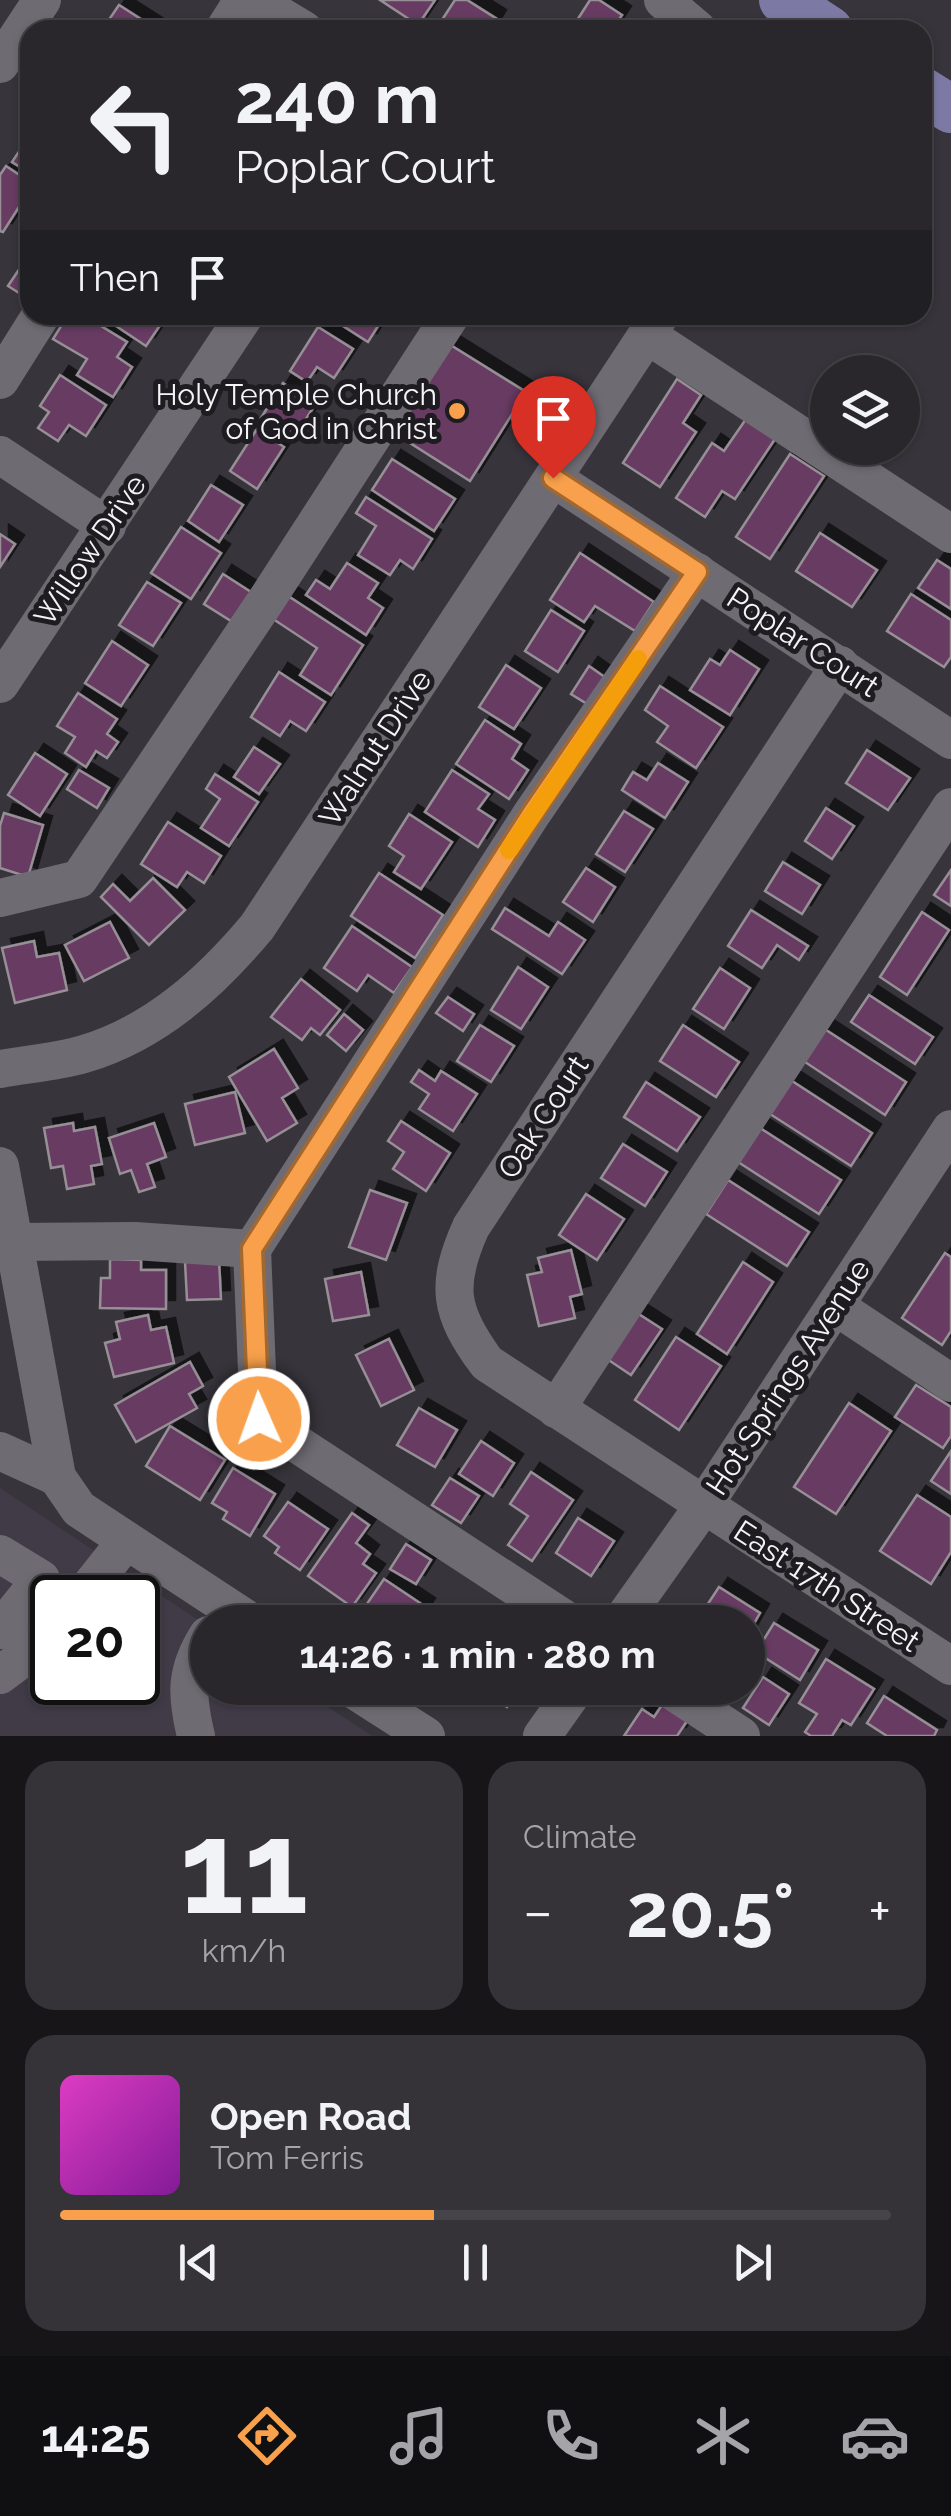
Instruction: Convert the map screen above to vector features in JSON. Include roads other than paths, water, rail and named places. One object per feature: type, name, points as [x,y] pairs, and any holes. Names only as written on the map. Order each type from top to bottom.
[{"type":"main road","points":[[783,0],[814,20]]},
{"type":"street","points":[[254,0],[287,20]]},
{"type":"street","points":[[663,0],[686,20]]},
{"type":"street","points":[[0,64],[20,34]]},
{"type":"street","points":[[0,380],[36,325]]},
{"type":"street","name":"Willow Drive","points":[[0,684],[239,325]]},
{"type":"street","points":[[0,898],[79,879],[445,325]]},
{"type":"street","points":[[653,325],[951,534]]},
{"type":"street","name":"Walnut Drive","points":[[0,1069],[83,1054],[136,1034],[183,1001],[226,963],[257,928],[653,325]]},
{"type":"street","points":[[0,455],[108,526]]},
{"type":"street","name":"Poplar Court","points":[[553,478],[951,740]]},
{"type":"street","points":[[543,1605],[259,1419],[252,1249],[531,815],[697,572]]},
{"type":"street","name":"Oak Court","points":[[704,1505],[487,1363],[464,1332],[454,1296],[456,1262],[471,1227],[840,665]]},
{"type":"street","points":[[556,1409],[951,807]]},
{"type":"street","name":"Hot Springs Avenue","points":[[634,1605],[951,1129]]},
{"type":"street","points":[[0,1166],[10,1252],[57,1478],[79,1509],[205,1605]]},
{"type":"street","points":[[10,1252],[135,1242],[252,1249]]},
{"type":"street","points":[[836,1306],[951,1384]]},
{"type":"street","points":[[0,1451],[57,1478]]},
{"type":"street","name":"East 17th Street","points":[[704,1505],[951,1666]]},
{"type":"street","points":[[100,1575],[126,1541]]},
{"type":"street","points":[[0,1554],[41,1579],[10,1618]]},
{"type":"street","points":[[0,1674],[30,1651]]},
{"type":"street","points":[[190,1682],[187,1700],[196,1736]]},
{"type":"street","points":[[542,1736],[564,1705]]},
{"type":"street","points":[[694,1705],[740,1736]]},
{"type":"street","points":[[381,1724],[426,1736]]},
{"type":"place","name":"Holy Temple Church of God in Christ","points":[[457,411]]}]
